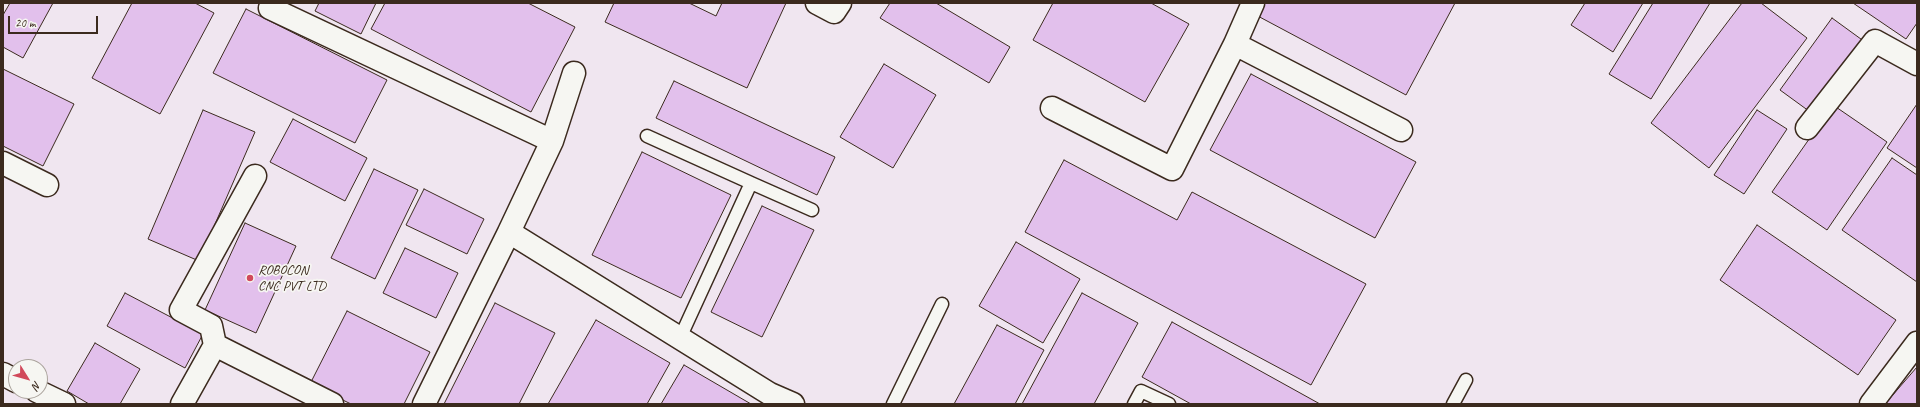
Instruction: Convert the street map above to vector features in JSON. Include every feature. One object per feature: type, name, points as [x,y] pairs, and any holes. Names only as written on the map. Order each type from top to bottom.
[{"type":"street","points":[[817,3],[834,12],[840,3]]},
{"type":"street","points":[[1052,108],[1172,169],[1235,44],[1253,3]]},
{"type":"street","points":[[270,8],[552,141]]},
{"type":"street","points":[[1807,128],[1875,41],[1917,64]]},
{"type":"street","points":[[1235,44],[1401,130]]},
{"type":"street","points":[[424,404],[552,141],[574,73]]},
{"type":"street","points":[[3,163],[47,185]]},
{"type":"street","points":[[182,404],[215,345],[211,326],[181,310],[255,176]]},
{"type":"street","points":[[509,232],[680,338],[768,399],[793,404]]},
{"type":"street","points":[[1871,404],[1917,343]]},
{"type":"street","points":[[215,345],[332,404]]},
{"type":"street","points":[[48,396],[64,404]]},
{"type":"lane","points":[[647,136],[812,210]]},
{"type":"lane","points":[[680,338],[750,183]]},
{"type":"lane","points":[[893,404],[942,304]]},
{"type":"lane","points":[[1453,404],[1466,380]]},
{"type":"lane","points":[[1134,404],[1141,391],[1169,404]]},
{"type":"building","points":[[10,3],[53,3],[23,58],[3,47],[3,15]]},
{"type":"building","points":[[132,3],[195,3],[214,13],[160,114],[92,78]]},
{"type":"building","points":[[319,3],[376,3],[361,34],[315,11]]},
{"type":"building","points":[[385,3],[528,3],[575,27],[531,112],[371,29]]},
{"type":"building","points":[[614,3],[689,3],[716,16],[722,3],[786,3],[747,88],[605,22]]},
{"type":"building","points":[[890,3],[936,3],[1010,47],[989,83],[880,18]]},
{"type":"building","points":[[1053,3],[1151,3],[1189,24],[1145,102],[1033,40]]},
{"type":"building","points":[[1260,3],[1455,3],[1406,95],[1254,14]]},
{"type":"building","points":[[1585,3],[1643,3],[1613,52],[1571,25]]},
{"type":"building","points":[[1653,3],[1710,3],[1651,99],[1609,74]]},
{"type":"building","points":[[1742,3],[1761,3],[1807,38],[1709,168],[1651,123]]},
{"type":"building","points":[[1853,3],[1917,3],[1917,23],[1906,39]]},
{"type":"building","points":[[246,9],[387,80],[355,143],[213,73]]},
{"type":"building","points":[[1832,18],[1865,42],[1813,114],[1780,90]]},
{"type":"building","points":[[884,64],[936,95],[893,168],[840,137]]},
{"type":"building","points":[[3,69],[74,104],[43,166],[3,146]]},
{"type":"building","points":[[1251,74],[1416,162],[1375,238],[1210,150]]},
{"type":"building","points":[[674,81],[835,157],[817,195],[656,118]]},
{"type":"building","points":[[1917,104],[1917,168],[1887,148]]},
{"type":"building","points":[[1833,105],[1887,142],[1827,230],[1772,192]]},
{"type":"building","points":[[203,110],[255,132],[199,261],[148,239]]},
{"type":"building","points":[[1757,110],[1787,129],[1744,194],[1714,175]]},
{"type":"building","points":[[293,119],[367,158],[345,201],[270,162]]},
{"type":"building","points":[[642,152],[731,195],[681,298],[592,255]]},
{"type":"building","points":[[1892,158],[1917,175],[1917,282],[1842,230]]},
{"type":"building","points":[[1064,160],[1177,220],[1192,192],[1366,284],[1311,385],[1025,232]]},
{"type":"building","points":[[374,169],[418,190],[375,279],[331,258]]},
{"type":"building","points":[[424,189],[484,219],[467,254],[406,225]]},
{"type":"building","points":[[762,206],[814,230],[762,337],[711,312]]},
{"type":"building","name":"ROBOCON CNC PVT LTD","points":[[245,223],[296,246],[256,333],[205,310]]},
{"type":"building","points":[[1757,225],[1896,320],[1858,375],[1720,280]]},
{"type":"building","points":[[1016,242],[1080,279],[1043,343],[979,306]]},
{"type":"building","points":[[405,248],[458,273],[436,318],[383,293]]},
{"type":"building","points":[[125,293],[203,334],[185,368],[107,326]]},
{"type":"building","points":[[1082,293],[1138,323],[1094,404],[1022,404]]},
{"type":"building","points":[[495,303],[555,333],[519,404],[444,404]]},
{"type":"building","points":[[347,311],[430,352],[404,404],[351,404],[310,384]]},
{"type":"building","points":[[596,320],[670,363],[647,404],[548,404]]},
{"type":"building","points":[[1172,322],[1320,404],[1191,404],[1142,377]]},
{"type":"building","points":[[997,325],[1044,350],[1015,404],[954,404]]},
{"type":"building","points":[[95,343],[140,369],[120,404],[89,404],[67,391]]},
{"type":"building","points":[[684,365],[751,404],[661,404]]},
{"type":"building","points":[[1917,367],[1917,404],[1885,404]]},
{"type":"place","name":"ROBOCON CNC PVT LTD","points":[[250,278]]}]
